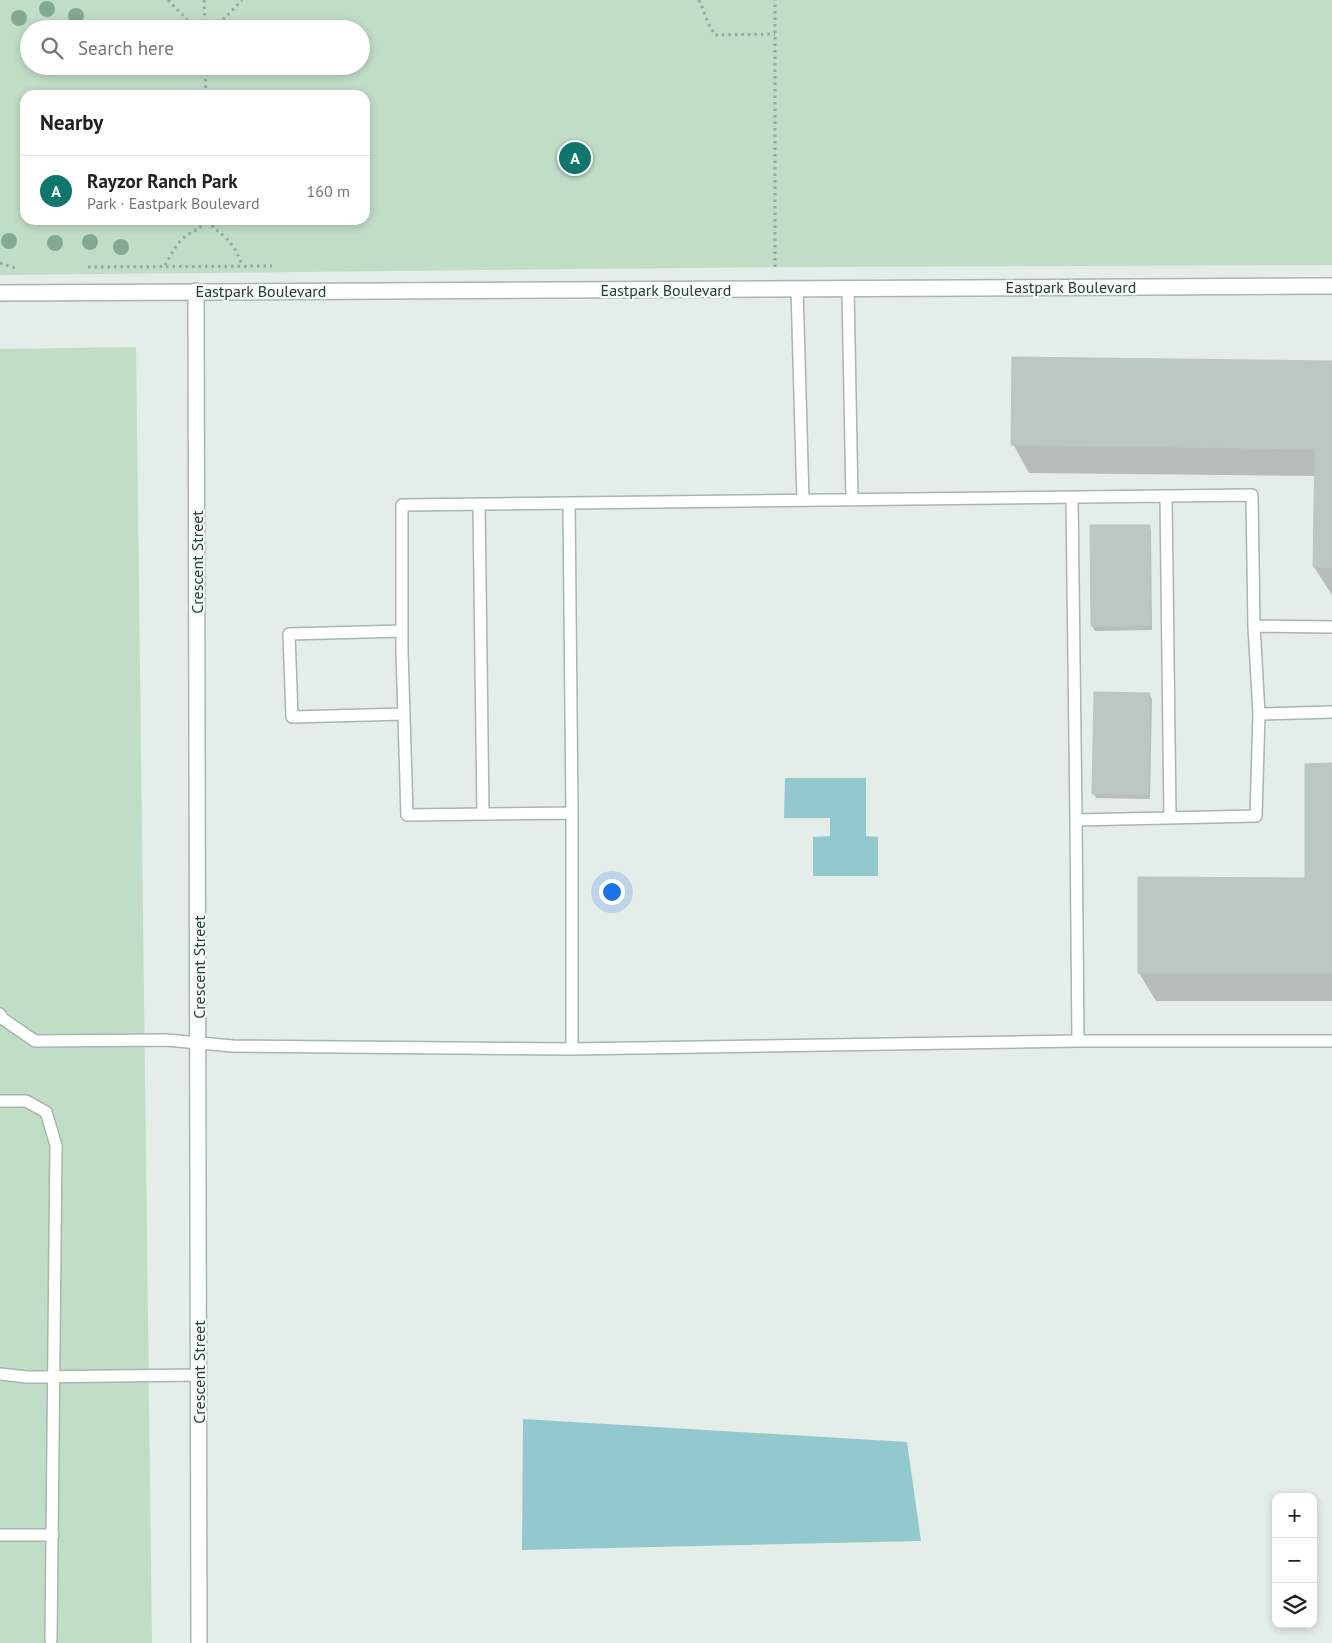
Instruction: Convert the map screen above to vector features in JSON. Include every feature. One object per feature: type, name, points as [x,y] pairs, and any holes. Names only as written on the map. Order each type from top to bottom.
[{"type":"street","name":"Eastpark Boulevard","points":[[0,293],[1332,286]]},
{"type":"street","name":"Crescent Street","points":[[196,291],[199,1643]]},
{"type":"lane","points":[[797,289],[803,500]]},
{"type":"lane","points":[[848,289],[852,500]]},
{"type":"lane","points":[[572,813],[407,815],[402,631],[402,505],[1252,495],[1254,626],[1259,714],[1256,816],[1076,820]]},
{"type":"lane","points":[[1166,496],[1170,817]]},
{"type":"lane","points":[[1072,497],[1078,1041]]},
{"type":"lane","points":[[569,502],[572,1049]]},
{"type":"lane","points":[[479,504],[483,814]]},
{"type":"lane","points":[[1254,626],[1332,627]]},
{"type":"lane","points":[[402,631],[289,634],[292,717],[404,714]]},
{"type":"lane","points":[[1259,714],[1332,712]]},
{"type":"lane","points":[[0,1014],[3,1019],[35,1041],[199,1042],[233,1046],[572,1049],[1078,1041],[1332,1041]]},
{"type":"lane","points":[[0,1101],[26,1101],[46,1112],[56,1146],[51,1640]]},
{"type":"lane","points":[[0,1374],[27,1377],[199,1375]]},
{"type":"lane","points":[[0,1535],[53,1535]]},
{"type":"path","points":[[168,0],[187,20]]},
{"type":"path","points":[[204,0],[205,20]]},
{"type":"path","points":[[223,20],[242,0]]},
{"type":"path","points":[[699,0],[710,27],[716,34],[775,34]]},
{"type":"path","points":[[774,289],[775,0]]},
{"type":"path","points":[[205,75],[206,90]]},
{"type":"path","points":[[165,265],[174,250],[187,236],[200,229],[203,225]]},
{"type":"path","points":[[211,225],[226,238],[237,252],[242,265]]},
{"type":"path","points":[[0,263],[18,269]]},
{"type":"green space","points":[[0,0],[1332,0],[1332,265],[786,267],[0,275]]},
{"type":"green space","points":[[136,347],[152,1643],[0,1643],[0,349]]},
{"type":"water","points":[[785,778],[866,778],[866,836],[878,837],[878,876],[813,876],[813,837],[830,836],[830,818],[784,818]]},
{"type":"water","points":[[523,1419],[907,1442],[921,1541],[522,1550]]},
{"type":"building","points":[[1012,357],[1332,361],[1332,568],[1313,567],[1315,449],[1011,445]]},
{"type":"building","points":[[1090,525],[1150,525],[1150,626],[1091,626]]},
{"type":"building","points":[[1094,692],[1150,693],[1148,795],[1092,794]]},
{"type":"building","points":[[1332,763],[1332,973],[1138,973],[1138,877],[1305,878],[1305,764]]},
{"type":"place","name":"Rayzor Ranch Park","points":[[575,158]]}]
